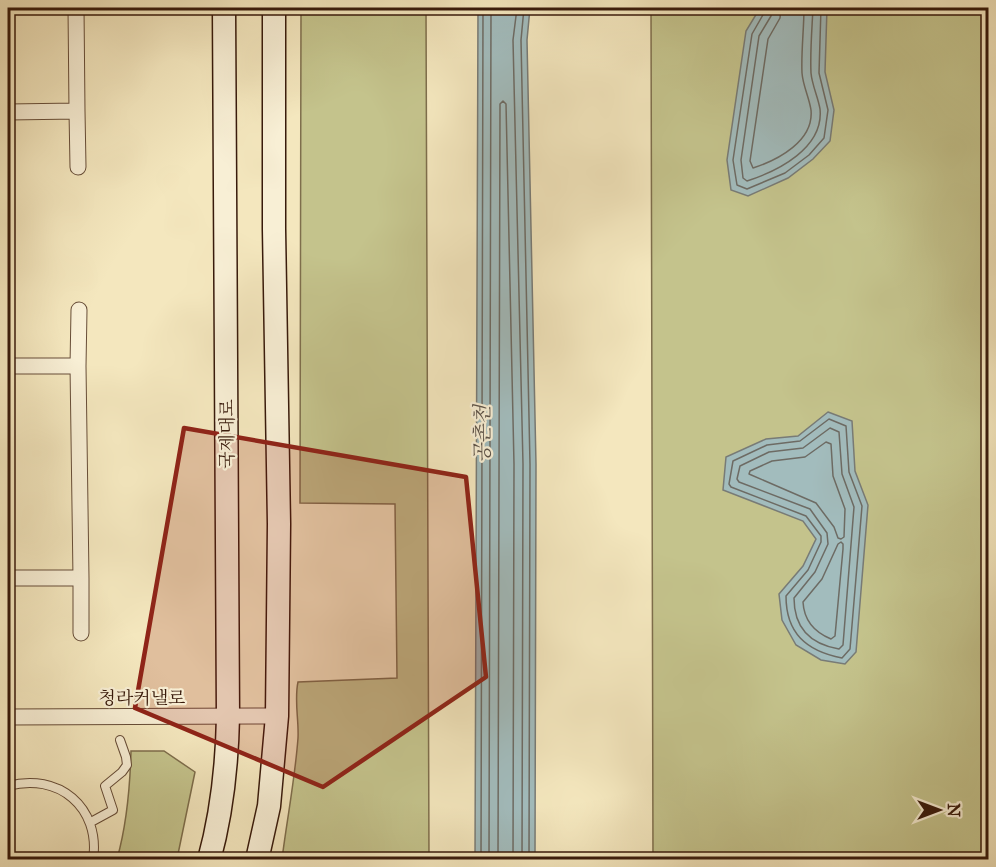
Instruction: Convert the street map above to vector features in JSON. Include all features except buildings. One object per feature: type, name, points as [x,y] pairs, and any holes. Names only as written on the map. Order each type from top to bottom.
[{"type":"main road","name":"국제대로","points":[[209,860],[225,780],[228,717],[224,8]]},
{"type":"main road","points":[[257,860],[269,806],[275,759],[277,716],[279,524],[274,229],[274,8]]},
{"type":"street","points":[[76,8],[78,167]]},
{"type":"street","points":[[8,112],[76,111]]},
{"type":"street","points":[[79,310],[81,633]]},
{"type":"street","points":[[8,366],[78,366]]},
{"type":"street","points":[[8,578],[81,578]]},
{"type":"street","name":"청라커낼로","points":[[8,717],[277,716]]},
{"type":"lane","points":[[91,822],[113,810],[105,786],[127,765],[120,740]]},
{"type":"lane","points":[[8,786],[16,783],[48,786],[66,793],[78,802],[86,811],[91,822],[94,835],[93,860]]},
{"type":"highlighted area","points":[[184,428],[466,477],[486,677],[323,787],[135,708]]},
{"type":"shaded area","points":[[301,8],[426,8],[429,859],[282,859],[297,753],[296,696],[298,682],[397,678],[395,504],[300,503]]},
{"type":"shaded area","points":[[651,8],[988,8],[988,859],[653,859]]},
{"type":"shaded area","points":[[131,751],[164,751],[195,772],[177,859],[117,859],[127,806]]},
{"type":"water","name":"공촌천","points":[[478,8],[530,8],[527,40],[536,464],[535,859],[475,859]]},
{"type":"water","points":[[760,8],[827,8],[825,72],[834,110],[830,141],[813,159],[788,178],[748,196],[731,190],[727,160],[746,31]]},
{"type":"water","points":[[828,412],[852,421],[855,471],[868,505],[856,652],[845,664],[821,660],[796,645],[782,620],[779,594],[803,566],[816,539],[803,521],[723,490],[726,457],[766,439],[798,436]]}]
